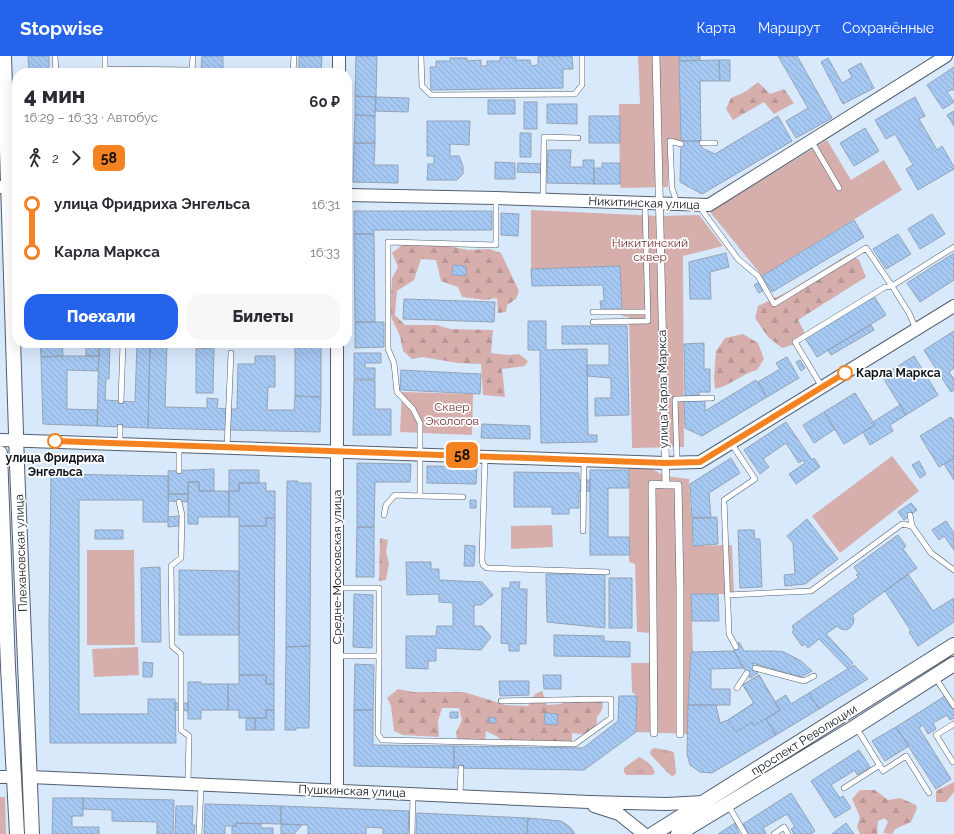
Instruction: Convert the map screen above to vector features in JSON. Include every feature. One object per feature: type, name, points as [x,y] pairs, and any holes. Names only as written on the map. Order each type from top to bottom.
[{"type":"main road","name":"Плехановская улица","points":[[4,56],[12,299]]},
{"type":"main road","name":"Плехановская улица","points":[[14,348],[32,834]]},
{"type":"main road","name":"Плехановская улица","points":[[0,453],[2,564],[17,834]]},
{"type":"main road","name":"проспект Революции","points":[[653,834],[954,645]]},
{"type":"main road","name":"проспект Революции","points":[[678,834],[855,727],[954,664]]},
{"type":"main road","name":"Пушкинская улица","points":[[15,777],[30,777]]},
{"type":"street","points":[[339,56],[339,68]]},
{"type":"street","name":"улица Карла Маркса","points":[[656,56],[659,204],[671,463],[666,485]]},
{"type":"street","name":"Никитинская улица","points":[[352,195],[543,199],[708,205],[946,56]]},
{"type":"street","points":[[0,440],[671,463],[700,462],[954,306]]},
{"type":"street","name":"Средне-Московская улица","points":[[337,348],[337,790]]},
{"type":"street","points":[[654,733],[652,484],[678,485],[680,734]]},
{"type":"street","name":"Пушкинская улица","points":[[0,777],[15,777]]},
{"type":"street","name":"Пушкинская улица","points":[[30,777],[578,801],[666,804],[704,802]]},
{"type":"street","points":[[578,801],[619,814],[644,834]]},
{"type":"lane","points":[[55,56],[56,68]]},
{"type":"lane","points":[[105,56],[105,68]]},
{"type":"lane","points":[[192,68],[193,56]]},
{"type":"lane","points":[[293,68],[294,56]]},
{"type":"lane","points":[[421,56],[422,86],[431,95],[575,94],[582,85],[582,56]]},
{"type":"lane","points":[[543,199],[544,138],[578,138]]},
{"type":"lane","points":[[678,204],[672,188],[670,141],[680,144]]},
{"type":"lane","points":[[811,141],[839,188]]},
{"type":"lane","points":[[702,144],[715,143]]},
{"type":"lane","points":[[420,496],[420,422],[413,409],[397,392],[394,363],[388,349],[388,242],[496,245],[496,198]]},
{"type":"lane","points":[[592,322],[648,321],[645,203]]},
{"type":"lane","points":[[698,205],[709,222],[738,259],[758,276],[774,304],[866,248],[909,313],[916,329]]},
{"type":"lane","points":[[822,387],[795,342],[885,288],[892,286],[954,247]]},
{"type":"lane","points":[[593,312],[648,312]]},
{"type":"lane","points":[[122,401],[123,348]]},
{"type":"lane","points":[[227,448],[231,353]]},
{"type":"lane","points":[[671,463],[675,399],[712,398]]},
{"type":"lane","points":[[120,427],[120,444]]},
{"type":"lane","points":[[731,443],[754,479],[724,500],[729,634],[736,647]]},
{"type":"lane","points":[[179,446],[179,471]]},
{"type":"lane","points":[[485,456],[482,560],[487,568],[607,572]]},
{"type":"lane","points":[[583,531],[584,460]]},
{"type":"lane","points":[[384,515],[386,505],[395,495],[463,497]]},
{"type":"lane","points":[[179,502],[182,516],[181,558],[171,566],[172,646],[181,654],[181,730],[189,736],[188,783]]},
{"type":"lane","points":[[910,515],[912,526],[931,553],[954,570]]},
{"type":"lane","points":[[727,595],[811,591],[902,524],[912,526]]},
{"type":"lane","points":[[337,588],[379,588],[378,734],[382,740],[462,744],[575,744],[611,718],[611,699],[501,701]]},
{"type":"lane","points":[[337,656],[379,656]]},
{"type":"lane","points":[[755,668],[804,681],[814,676]]},
{"type":"lane","points":[[737,688],[747,673]]},
{"type":"lane","points":[[934,676],[954,706]]},
{"type":"lane","points":[[953,762],[936,735],[954,724]]},
{"type":"lane","points":[[855,727],[883,771],[906,756],[929,793]]},
{"type":"lane","points":[[844,788],[880,765]]},
{"type":"lane","points":[[460,768],[460,796]]},
{"type":"lane","points":[[199,834],[201,784]]},
{"type":"lane","points":[[412,834],[413,793]]},
{"type":"lane","points":[[728,804],[745,834]]},
{"type":"lane","points":[[774,834],[784,827],[788,834]]},
{"type":"green space","points":[[638,56],[679,56],[681,144],[668,145],[668,187],[621,188],[620,184],[619,104],[640,104]]},
{"type":"green space","points":[[758,82],[770,94],[784,89],[794,103],[774,114],[764,102],[733,120],[726,109],[731,98],[745,92]]},
{"type":"green space","name":"Никитинский сквер","points":[[827,140],[851,180],[884,160],[902,190],[762,276],[710,212]]},
{"type":"green space","name":"Никитинский сквер","points":[[531,210],[659,216],[699,215],[723,246],[683,256],[684,447],[632,448],[629,317],[622,316],[620,267],[531,269]]},
{"type":"green space","points":[[402,245],[449,246],[468,250],[489,249],[501,253],[519,291],[516,299],[507,305],[506,312],[498,313],[497,298],[485,300],[462,297],[458,287],[441,281],[436,260],[421,259],[414,280],[397,291],[395,315],[405,325],[437,325],[450,329],[493,330],[491,353],[508,355],[519,354],[528,361],[525,366],[502,369],[505,397],[483,395],[481,364],[458,363],[422,357],[412,359],[403,351],[400,336],[390,313],[392,278],[398,267],[392,253]]},
{"type":"green space","points":[[849,254],[859,260],[866,277],[798,320],[804,331],[802,342],[782,348],[768,337],[755,318],[758,306],[789,291]]},
{"type":"green space","points":[[743,334],[758,343],[764,359],[757,370],[715,389],[714,377],[716,351],[725,338]]},
{"type":"green space","name":"Сквер Экологов","points":[[402,392],[473,394],[472,435],[400,432]]},
{"type":"green space","points":[[892,456],[919,491],[840,553],[812,516]]},
{"type":"green space","points":[[629,465],[647,466],[665,476],[689,479],[693,546],[732,545],[734,594],[691,594],[693,652],[691,652],[688,734],[636,732],[637,696],[632,692],[631,663],[649,663],[650,633],[637,632],[635,564],[629,562]]},
{"type":"green space","points":[[552,525],[553,547],[511,549],[511,526]]},
{"type":"green space","points":[[380,538],[388,540],[386,551],[389,563],[386,580],[379,581]]},
{"type":"green space","points":[[87,550],[134,550],[135,645],[87,645]]},
{"type":"green space","points":[[138,647],[139,675],[94,677],[92,649]]},
{"type":"green space","points":[[398,689],[413,692],[464,692],[506,705],[528,706],[535,694],[542,691],[547,705],[561,704],[576,696],[603,701],[602,710],[597,717],[596,727],[589,735],[572,733],[572,742],[503,743],[498,737],[486,731],[485,740],[458,743],[456,733],[462,720],[459,708],[442,708],[438,721],[439,737],[403,735],[394,731],[391,706],[387,698]]},
{"type":"green space","points":[[655,748],[674,753],[675,775],[672,776],[669,774],[651,755],[650,752]]},
{"type":"green space","points":[[639,757],[652,767],[655,772],[653,775],[626,775],[624,768]]},
{"type":"green space","points":[[954,782],[954,792],[946,802],[936,802],[936,791]]},
{"type":"green space","points":[[860,790],[875,790],[888,800],[900,798],[916,805],[917,808],[911,822],[895,829],[892,834],[883,833],[888,822],[885,818],[878,821],[877,834],[860,834],[857,827],[860,817],[852,799]]},
{"type":"green space","points":[[0,797],[5,797],[6,834],[0,834]]},
{"type":"building","points":[[28,56],[49,56],[49,68],[29,68]]},
{"type":"building","points":[[202,56],[223,56],[223,68],[201,68]]},
{"type":"building","points":[[299,56],[322,56],[321,68],[299,68]]},
{"type":"building","points":[[356,56],[377,56],[376,97],[355,96]]},
{"type":"building","points":[[538,56],[572,56],[573,69],[563,69],[563,88],[431,90],[430,67],[436,67],[436,61],[450,61],[450,58],[467,58],[467,61],[481,60],[481,66],[487,66],[487,61],[500,61],[500,57],[516,57],[516,60],[530,60],[531,66],[538,65]]},
{"type":"building","points":[[679,56],[700,56],[700,60],[679,61]]},
{"type":"building","points":[[778,56],[797,56],[832,118],[796,138],[786,121],[808,108]]},
{"type":"building","points":[[828,58],[842,83],[852,77],[848,70],[861,63],[874,88],[843,104],[821,62]]},
{"type":"building","points":[[719,60],[720,81],[700,81],[701,141],[681,141],[679,61]]},
{"type":"building","points":[[719,60],[730,60],[730,81],[720,81]]},
{"type":"building","points":[[954,67],[954,91],[953,89],[947,92],[954,102],[943,109],[927,85]]},
{"type":"building","points":[[355,96],[376,97],[375,116],[355,115]]},
{"type":"building","points":[[376,97],[409,98],[408,112],[375,111]]},
{"type":"building","points":[[915,97],[925,116],[919,119],[937,150],[942,146],[954,167],[954,169],[918,190],[906,169],[913,165],[895,134],[886,139],[875,120]]},
{"type":"building","points":[[488,100],[515,100],[515,114],[488,114]]},
{"type":"building","points":[[524,102],[537,102],[537,129],[524,129]]},
{"type":"building","points":[[547,104],[577,104],[577,124],[547,123]]},
{"type":"building","points":[[954,111],[954,126],[947,115]]},
{"type":"building","points":[[355,115],[375,116],[375,143],[354,143]]},
{"type":"building","points":[[589,116],[620,116],[620,143],[589,143]]},
{"type":"building","points":[[778,116],[792,141],[702,194],[680,182],[681,141],[701,141],[702,148],[715,154]]},
{"type":"building","points":[[427,121],[470,121],[469,145],[450,144],[450,156],[459,156],[463,166],[463,174],[457,180],[427,180],[428,164],[434,164],[434,156],[427,156]]},
{"type":"building","points":[[865,128],[879,151],[854,166],[840,143]]},
{"type":"building","points":[[520,133],[531,133],[531,157],[520,157]]},
{"type":"building","points":[[354,143],[375,143],[374,165],[398,165],[398,183],[353,182]]},
{"type":"building","points":[[548,150],[571,150],[570,167],[583,167],[583,160],[594,160],[594,184],[547,183]]},
{"type":"building","points":[[495,162],[515,163],[515,179],[495,179]]},
{"type":"building","points":[[518,163],[542,164],[541,173],[517,172]]},
{"type":"building","points":[[602,163],[620,163],[620,184],[594,184],[594,168],[602,168]]},
{"type":"building","points":[[354,211],[492,211],[492,230],[374,230],[374,234],[354,234]]},
{"type":"building","points":[[501,213],[519,214],[518,236],[501,235]]},
{"type":"building","points":[[932,214],[945,234],[920,249],[908,229]]},
{"type":"building","points":[[854,220],[864,237],[772,292],[762,276]]},
{"type":"building","points":[[354,234],[374,234],[375,322],[355,322]]},
{"type":"building","points":[[898,234],[911,254],[886,269],[873,249]]},
{"type":"building","points":[[726,253],[729,267],[710,272],[711,299],[690,299],[689,262]]},
{"type":"building","points":[[954,253],[954,280],[920,302],[907,283]]},
{"type":"building","points":[[453,265],[466,266],[466,276],[452,275]]},
{"type":"building","points":[[620,266],[622,309],[601,309],[600,301],[604,301],[603,285],[532,286],[531,269]]},
{"type":"building","points":[[759,282],[764,290],[759,293],[754,285]]},
{"type":"building","points":[[874,296],[886,315],[817,357],[805,338]]},
{"type":"building","points":[[404,299],[495,302],[494,322],[403,319]]},
{"type":"building","points":[[528,321],[546,321],[546,350],[587,349],[588,435],[597,435],[597,442],[541,443],[540,350],[528,350]]},
{"type":"building","points":[[355,322],[384,322],[384,347],[355,348]]},
{"type":"building","points":[[871,325],[874,330],[831,355],[828,350]]},
{"type":"building","points":[[562,326],[627,326],[629,415],[595,416],[595,398],[611,398],[611,378],[587,376],[587,365],[609,365],[609,344],[562,344]]},
{"type":"building","points":[[954,331],[954,368],[949,372],[954,379],[954,390],[951,392],[924,350]]},
{"type":"building","points":[[704,343],[704,369],[710,369],[710,392],[699,392],[699,396],[685,396],[684,344]]},
{"type":"building","points":[[40,348],[62,348],[63,356],[41,357]]},
{"type":"building","points":[[86,348],[99,348],[99,356],[86,356]]},
{"type":"building","points":[[99,348],[110,348],[109,379],[106,379],[105,400],[135,402],[137,348],[150,348],[148,428],[97,426]]},
{"type":"building","points":[[150,348],[167,348],[165,407],[207,408],[207,398],[218,399],[217,408],[227,409],[226,430],[148,428]]},
{"type":"building","points":[[196,348],[214,349],[213,393],[196,393]]},
{"type":"building","points":[[295,348],[321,348],[321,397],[295,396]]},
{"type":"building","points":[[354,353],[381,353],[381,363],[365,363],[365,368],[375,368],[375,379],[354,379]]},
{"type":"building","points":[[99,356],[98,371],[67,370],[67,409],[98,410],[97,426],[43,424],[41,357]]},
{"type":"building","points":[[255,356],[275,356],[275,387],[268,387],[267,410],[294,410],[295,396],[321,397],[320,432],[229,430],[230,409],[237,409],[238,364],[255,364]]},
{"type":"building","points":[[914,356],[938,395],[906,415],[882,376]]},
{"type":"building","points":[[787,357],[799,378],[767,397],[758,382],[780,369],[776,363]]},
{"type":"building","points":[[800,360],[805,368],[801,371],[796,362]]},
{"type":"building","points":[[401,370],[481,374],[480,394],[400,390]]},
{"type":"building","points":[[354,380],[375,380],[375,409],[391,409],[391,435],[353,435]]},
{"type":"building","points":[[756,380],[767,397],[702,436],[685,428],[684,401],[705,400],[705,411]]},
{"type":"building","points":[[855,393],[875,425],[844,444],[824,412]]},
{"type":"building","points":[[900,405],[906,415],[890,425],[893,431],[870,445],[863,432],[875,425],[873,422]]},
{"type":"building","points":[[824,412],[835,429],[814,443],[803,425]]},
{"type":"building","points":[[951,417],[954,421],[954,458],[939,467],[920,436]]},
{"type":"building","points":[[786,422],[812,460],[814,458],[820,467],[796,484],[789,474],[805,463],[803,460],[799,463],[786,443],[763,459],[769,467],[760,474],[744,450]]},
{"type":"building","points":[[482,424],[530,426],[530,439],[481,438]]},
{"type":"building","points":[[731,458],[740,473],[709,493],[711,518],[692,518],[690,484]]},
{"type":"building","points":[[954,458],[954,480],[944,464]]},
{"type":"building","points":[[919,461],[926,474],[920,478],[912,465]]},
{"type":"building","points":[[357,463],[411,464],[410,482],[375,482],[374,527],[357,527]]},
{"type":"building","points":[[427,466],[477,467],[476,484],[427,483]]},
{"type":"building","points":[[214,469],[214,491],[199,491],[199,482],[188,482],[188,494],[168,494],[168,471]]},
{"type":"building","points":[[229,470],[259,470],[259,483],[239,483],[239,491],[229,491]]},
{"type":"building","points":[[590,470],[629,470],[629,488],[608,488],[608,537],[629,537],[630,555],[590,555]]},
{"type":"building","points":[[514,472],[579,473],[579,480],[590,480],[590,491],[579,491],[579,508],[569,508],[569,514],[552,514],[552,507],[514,507]]},
{"type":"building","points":[[51,474],[169,476],[168,522],[143,522],[143,500],[79,500],[79,714],[148,714],[148,699],[175,699],[176,743],[50,743],[49,625]]},
{"type":"building","points":[[287,481],[311,483],[310,646],[286,647]]},
{"type":"building","points":[[188,482],[199,482],[199,491],[229,491],[229,517],[198,517],[198,524],[188,524]]},
{"type":"building","points":[[239,483],[266,483],[266,491],[275,491],[275,518],[266,518],[266,526],[239,526],[239,517],[229,517],[229,491],[239,491]]},
{"type":"building","points":[[168,494],[188,494],[188,502],[168,501]]},
{"type":"building","points":[[470,500],[476,500],[476,508],[470,508]]},
{"type":"building","points":[[911,503],[917,510],[904,520],[898,512]]},
{"type":"building","points":[[179,516],[179,526],[168,527],[168,517]]},
{"type":"building","points":[[717,517],[718,544],[693,546],[692,518]]},
{"type":"building","points":[[266,518],[275,518],[274,684],[266,684],[266,675],[239,675],[239,526],[266,526]]},
{"type":"building","points":[[807,519],[838,559],[805,584],[785,586],[784,575],[795,574],[793,543],[787,536]]},
{"type":"building","points":[[946,521],[954,533],[954,550],[944,536],[939,540],[932,530]]},
{"type":"building","points":[[357,527],[374,527],[374,577],[356,577]]},
{"type":"building","points":[[95,530],[123,530],[123,539],[95,539]]},
{"type":"building","points":[[738,530],[754,530],[755,539],[760,539],[762,587],[740,588]]},
{"type":"building","points":[[898,535],[906,546],[903,549],[917,568],[852,615],[854,619],[850,628],[846,630],[837,626],[826,634],[853,663],[847,668],[819,639],[808,648],[805,644],[802,646],[792,632],[794,630],[792,626],[859,577],[856,575],[859,574],[854,567]]},
{"type":"building","points":[[465,545],[475,546],[474,566],[464,566]]},
{"type":"building","points":[[406,562],[431,562],[431,569],[439,569],[439,580],[482,582],[493,595],[481,605],[474,605],[474,626],[482,626],[491,637],[481,650],[436,648],[436,661],[428,661],[428,669],[406,668],[406,636],[436,636],[437,626],[453,626],[453,603],[439,602],[439,594],[407,595]]},
{"type":"building","points":[[160,567],[161,642],[142,642],[141,568]]},
{"type":"building","points":[[179,570],[239,571],[239,635],[179,635]]},
{"type":"building","points":[[546,574],[605,574],[605,628],[547,622]]},
{"type":"building","points":[[908,574],[933,611],[954,598],[954,622],[918,646],[909,632],[911,631],[885,591]]},
{"type":"building","points":[[609,578],[632,578],[632,628],[609,628]]},
{"type":"building","points":[[510,582],[520,582],[519,589],[527,589],[526,644],[519,644],[519,651],[509,651],[509,644],[501,643],[502,588],[510,588]]},
{"type":"building","points":[[354,594],[373,595],[372,648],[353,647]]},
{"type":"building","points":[[691,594],[718,594],[719,621],[692,621]]},
{"type":"building","points":[[554,635],[604,636],[604,641],[630,642],[630,657],[554,656]]},
{"type":"building","points":[[739,642],[744,651],[784,652],[801,661],[812,671],[801,677],[752,663],[758,673],[750,678],[734,651]]},
{"type":"building","points":[[310,646],[309,728],[285,730],[286,647]]},
{"type":"building","points":[[734,651],[744,668],[711,669],[711,689],[730,689],[730,705],[688,705],[691,652]]},
{"type":"building","points":[[143,662],[153,663],[152,677],[143,677]]},
{"type":"building","points":[[355,664],[374,665],[373,710],[354,710]]},
{"type":"building","points":[[854,665],[868,679],[819,709],[809,693]]},
{"type":"building","points":[[239,675],[266,675],[266,684],[274,684],[274,710],[266,710],[266,718],[239,718],[239,710],[228,710],[228,684],[239,684]]},
{"type":"building","points":[[543,675],[561,675],[561,689],[544,689]]},
{"type":"building","points":[[759,675],[780,710],[766,719],[776,735],[712,773],[700,772],[690,765],[687,754],[688,705],[716,705],[720,723],[728,720],[754,703],[743,685]]},
{"type":"building","points":[[759,675],[780,710],[754,726],[752,722],[736,732],[728,720],[754,703],[743,685]]},
{"type":"building","points":[[499,681],[529,681],[529,695],[500,696]]},
{"type":"building","points":[[188,682],[201,682],[201,684],[228,684],[228,710],[201,710],[201,719],[188,719]]},
{"type":"building","points":[[809,693],[819,709],[776,735],[766,719],[780,710],[775,702],[786,695],[791,704]]},
{"type":"building","points":[[619,696],[637,696],[636,732],[584,770],[454,768],[454,746],[583,748],[618,721]]},
{"type":"building","points":[[945,696],[954,710],[954,718],[950,720],[947,715],[933,723],[936,729],[928,734],[923,725],[919,728],[951,779],[936,789],[896,727]]},
{"type":"building","points":[[175,703],[188,703],[188,711],[175,710]]},
{"type":"building","points":[[266,710],[274,710],[274,730],[255,730],[255,718],[266,718]]},
{"type":"building","points":[[354,710],[373,710],[373,745],[454,746],[454,768],[354,766]]},
{"type":"building","points":[[450,712],[458,712],[458,718],[450,718]]},
{"type":"building","points":[[545,713],[558,714],[557,725],[544,724]]},
{"type":"building","points":[[489,717],[496,718],[496,723],[489,723]]},
{"type":"building","points":[[246,718],[255,718],[255,730],[246,730]]},
{"type":"building","points":[[896,727],[909,746],[885,761],[872,741]]},
{"type":"building","points":[[859,750],[870,767],[857,775],[855,770],[831,785],[840,798],[843,796],[851,808],[835,818],[811,781]]},
{"type":"building","points":[[791,793],[815,831],[811,834],[794,834],[791,829],[795,827],[787,814],[763,828],[766,833],[749,834],[743,824]]},
{"type":"building","points":[[53,798],[83,798],[83,816],[72,816],[72,827],[99,827],[99,834],[52,834]]},
{"type":"building","points":[[83,798],[174,800],[173,834],[157,834],[157,822],[112,821],[112,810],[83,809]]},
{"type":"building","points":[[205,804],[281,806],[281,824],[236,823],[236,826],[225,826],[225,834],[204,834]]},
{"type":"building","points":[[176,806],[193,806],[192,825],[195,825],[194,834],[175,834]]},
{"type":"building","points":[[281,806],[409,811],[408,834],[383,834],[383,828],[366,827],[366,834],[308,834],[308,825],[281,824]]},
{"type":"building","points":[[417,813],[528,818],[527,834],[416,834]]},
{"type":"building","points":[[528,818],[561,821],[570,827],[575,834],[527,834]]},
{"type":"building","points":[[236,823],[261,824],[261,828],[273,828],[273,834],[232,834],[232,826],[236,826]]},
{"type":"building","points":[[735,823],[739,834],[718,834]]},
{"type":"building","points":[[846,823],[854,834],[832,834]]},
{"type":"building","points":[[281,824],[302,825],[294,834],[281,834]]},
{"type":"bus line","name":"58","points":[[55,441],[665,463],[700,462],[845,373]]},
{"type":"place","name":"Карла Маркса","points":[[845,373]]},
{"type":"place","name":"улица Фридриха Энгельса","points":[[55,441]]}]
